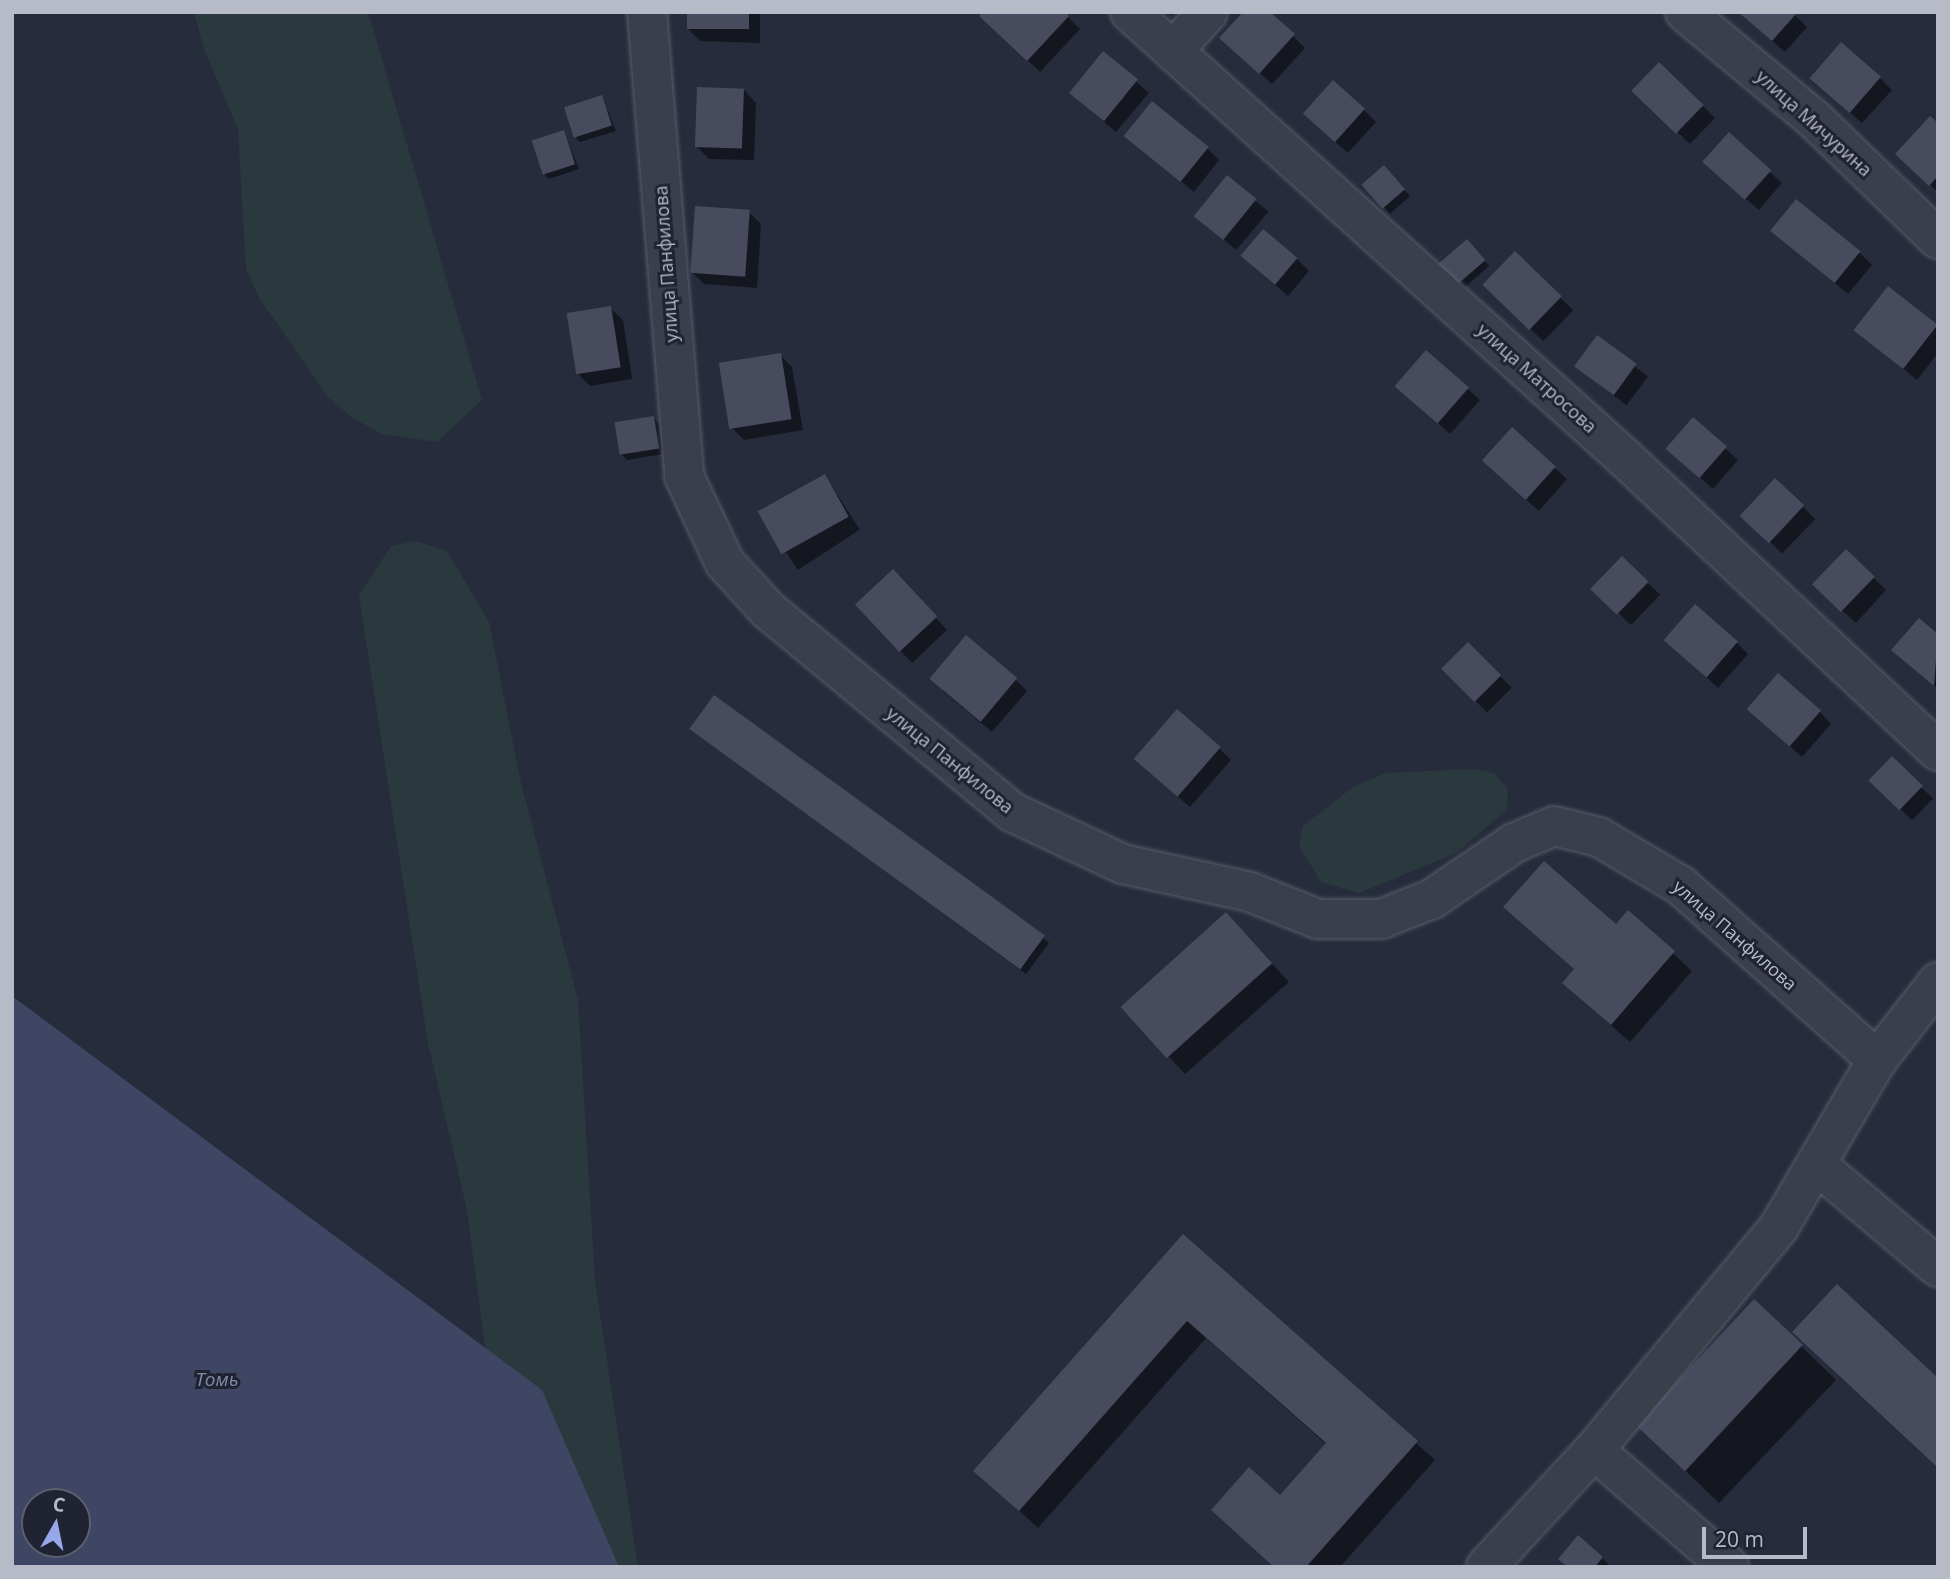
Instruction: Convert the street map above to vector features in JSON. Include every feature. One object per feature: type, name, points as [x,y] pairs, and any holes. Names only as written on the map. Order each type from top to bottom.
[{"type":"street","name":"улица Панфилова","points":[[647,12],[684,475],[725,563],[768,610],[1012,813],[1123,864],[1250,892],[1318,919],[1381,919],[1432,899],[1514,843],[1553,826],[1599,837],[1680,885],[1877,1060]]},
{"type":"street","name":"улица Матросова","points":[[1130,12],[1637,469],[1938,751]]},
{"type":"street","points":[[1173,51],[1209,12]]},
{"type":"street","name":"улица Мичурина","points":[[1685,12],[1815,120],[1938,239]]},
{"type":"street","points":[[1486,1567],[1594,1450],[1779,1227],[1818,1166],[1877,1060],[1938,982]]},
{"type":"street","points":[[1818,1166],[1938,1267]]},
{"type":"street","points":[[1594,1450],[1729,1567]]},
{"type":"shaded area","points":[[194,12],[368,12],[482,400],[437,442],[382,434],[351,417],[328,397],[258,296],[246,269],[238,129],[204,49]]},
{"type":"shaded area","points":[[416,541],[447,551],[489,622],[521,783],[578,1000],[595,1281],[638,1567],[535,1567],[504,1489],[467,1210],[428,1043],[359,595],[391,546]]},
{"type":"shaded area","points":[[1473,769],[1494,773],[1508,789],[1507,810],[1456,853],[1359,893],[1321,882],[1299,846],[1303,826],[1353,787],[1386,773]]},
{"type":"water","name":"Томь","points":[[12,996],[542,1390],[619,1567],[12,1567]]},
{"type":"building","points":[[687,12],[749,12],[749,29],[687,29]]},
{"type":"building","points":[[983,12],[1066,12],[1069,16],[1027,61],[979,16]]},
{"type":"building","points":[[1243,12],[1270,12],[1295,34],[1259,74],[1219,38]]},
{"type":"building","points":[[1738,12],[1794,12],[1796,14],[1772,41]]},
{"type":"building","points":[[1841,42],[1881,77],[1850,113],[1810,78]]},
{"type":"building","points":[[1103,51],[1138,79],[1104,121],[1069,93]]},
{"type":"building","points":[[1659,62],[1704,105],[1676,134],[1631,91]]},
{"type":"building","points":[[1333,80],[1365,109],[1335,142],[1303,113]]},
{"type":"building","points":[[697,87],[744,89],[742,149],[695,147]]},
{"type":"building","points":[[602,95],[612,125],[574,138],[564,107]]},
{"type":"building","points":[[1152,101],[1209,147],[1180,182],[1124,136]]},
{"type":"building","points":[[1930,116],[1938,123],[1938,176],[1929,186],[1895,154]]},
{"type":"building","points":[[564,130],[575,164],[543,175],[532,141]]},
{"type":"building","points":[[1729,132],[1771,170],[1745,200],[1702,162]]},
{"type":"building","points":[[1384,165],[1405,189],[1382,209],[1361,185]]},
{"type":"building","points":[[1227,175],[1257,199],[1223,240],[1194,216]]},
{"type":"building","points":[[1796,199],[1861,251],[1835,283],[1770,231]]},
{"type":"building","points":[[695,206],[750,210],[745,277],[690,273]]},
{"type":"building","points":[[1263,229],[1297,258],[1275,285],[1241,256]]},
{"type":"building","points":[[1467,239],[1485,260],[1456,286],[1438,265]]},
{"type":"building","points":[[1515,251],[1562,296],[1529,330],[1482,285]]},
{"type":"building","points":[[1888,286],[1938,325],[1903,369],[1854,330]]},
{"type":"building","points":[[611,306],[621,367],[576,374],[567,313]]},
{"type":"building","points":[[1597,335],[1637,364],[1614,395],[1574,367]]},
{"type":"building","points":[[1426,350],[1469,387],[1438,424],[1395,386]]},
{"type":"building","points":[[781,353],[791,419],[729,429],[719,363]]},
{"type":"building","points":[[654,416],[659,449],[620,455],[614,422]]},
{"type":"building","points":[[1693,417],[1727,447],[1699,478],[1665,449]]},
{"type":"building","points":[[1512,427],[1556,466],[1526,500],[1482,460]]},
{"type":"building","points":[[825,474],[849,517],[781,554],[758,511]]},
{"type":"building","points":[[1775,478],[1804,505],[1769,543],[1740,516]]},
{"type":"building","points":[[1846,549],[1875,577],[1841,612],[1812,584]]},
{"type":"building","points":[[1622,556],[1649,582],[1617,615],[1590,589]]},
{"type":"building","points":[[893,569],[937,617],[899,652],[855,604]]},
{"type":"building","points":[[1695,604],[1738,641],[1707,678],[1664,640]]},
{"type":"building","points":[[1919,618],[1938,634],[1934,686],[1891,650]]},
{"type":"building","points":[[966,635],[1017,678],[981,722],[929,679]]},
{"type":"building","points":[[1468,642],[1501,675],[1474,702],[1441,669]]},
{"type":"building","points":[[1778,673],[1821,710],[1790,747],[1747,709]]},
{"type":"building","points":[[714,695],[1045,935],[1020,969],[689,729]]},
{"type":"building","points":[[1177,709],[1221,747],[1177,797],[1134,759]]},
{"type":"building","points":[[1892,756],[1923,786],[1899,810],[1868,780]]},
{"type":"building","points":[[1544,861],[1616,924],[1628,910],[1675,951],[1611,1025],[1562,983],[1574,969],[1503,907]]},
{"type":"building","points":[[1226,912],[1272,963],[1167,1058],[1120,1007]]},
{"type":"building","points":[[1183,1234],[1418,1441],[1306,1567],[1274,1567],[1211,1510],[1249,1467],[1280,1495],[1326,1443],[1187,1321],[1019,1511],[973,1471]]},
{"type":"building","points":[[1837,1284],[1938,1378],[1938,1468],[1792,1332]]},
{"type":"building","points":[[1754,1299],[1803,1345],[1685,1471],[1636,1426]]},
{"type":"building","points":[[1578,1535],[1603,1557],[1595,1567],[1568,1567],[1558,1559]]}]
